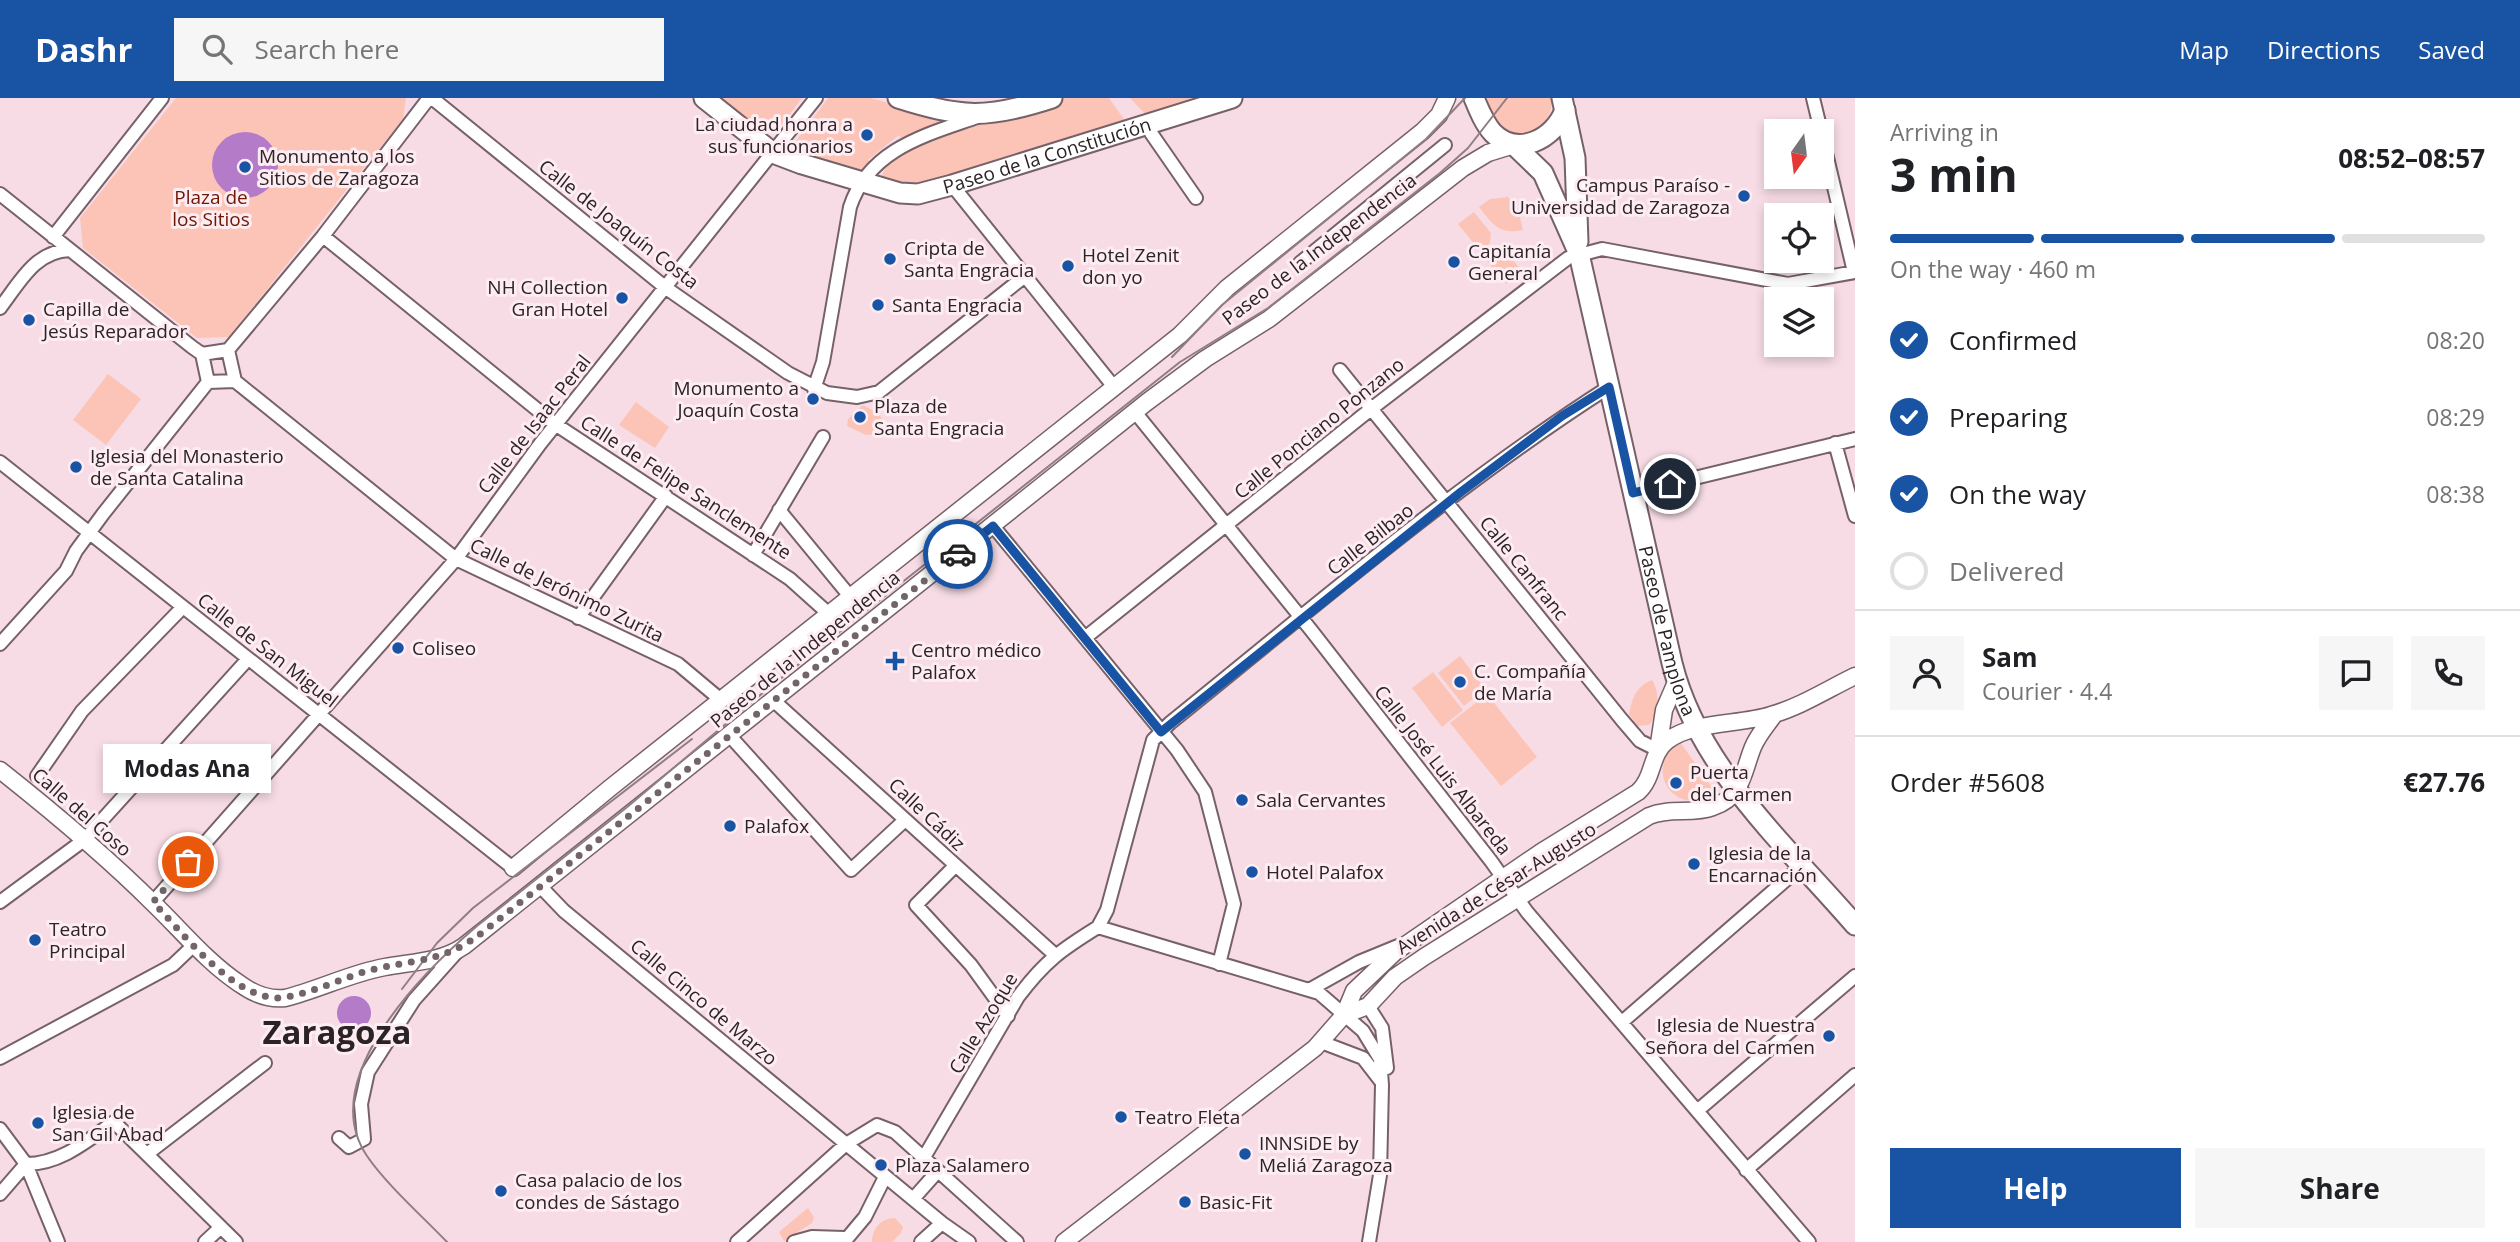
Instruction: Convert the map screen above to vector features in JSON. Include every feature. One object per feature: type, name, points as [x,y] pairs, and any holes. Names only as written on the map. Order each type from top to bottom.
[{"type":"main road","name":"Paseo de la Constitución","points":[[704,98],[773,153],[862,182],[911,194],[952,185],[1232,98]]},
{"type":"main road","points":[[898,98],[950,113],[984,115],[1052,98]]},
{"type":"main road","name":"Paseo de Pamplona","points":[[1474,98],[1493,133],[1514,145],[1543,173],[1579,254]]},
{"type":"main road","points":[[1514,145],[1531,143],[1546,136],[1559,122],[1563,104]]},
{"type":"main road","name":"Paseo de Pamplona","points":[[1563,104],[1575,158],[1579,254],[1676,680],[1695,729],[1714,758],[1738,790],[1855,925]]},
{"type":"street","points":[[53,237],[161,98]]},
{"type":"street","points":[[201,354],[228,350],[323,236],[430,98]]},
{"type":"street","name":"Calle de Joaquín Costa","points":[[430,98],[666,288],[814,389]]},
{"type":"street","name":"Calle de Isaac Peral","points":[[153,902],[456,559],[555,424],[816,98]]},
{"type":"street","name":"Paseo de la Independencia","points":[[513,868],[1189,327],[1219,295],[1276,247],[1423,131],[1439,115],[1447,98]]},
{"type":"street","points":[[1813,98],[1818,119]]},
{"type":"street","points":[[984,115],[906,143],[879,161],[862,182],[850,207],[823,362],[814,389],[856,397],[878,392],[1025,276]]},
{"type":"street","points":[[1151,133],[1196,198]]},
{"type":"street","points":[[1300,263],[1445,145]]},
{"type":"street","name":"Paseo de la Independencia","points":[[226,974],[254,993],[276,999],[384,967],[413,964],[460,950],[1135,412],[1198,364],[1269,319],[1459,171],[1488,153],[1514,145]]},
{"type":"street","points":[[952,185],[1115,387]]},
{"type":"street","points":[[1579,254],[1602,249],[1622,251],[1788,284],[1855,272],[1834,187]]},
{"type":"street","points":[[0,194],[201,354],[208,382]]},
{"type":"street","name":"Calle de Felipe Sanclemente","points":[[323,236],[555,424],[790,579],[829,614]]},
{"type":"street","points":[[0,308],[40,258],[52,251],[71,250]]},
{"type":"street","name":"Calle Ponciano Ponzano","points":[[1086,637],[1371,409],[1519,295],[1579,254]]},
{"type":"street","points":[[0,644],[66,571],[90,534],[208,382],[235,380],[228,350]]},
{"type":"street","name":"Calle Canfranc","points":[[1339,370],[1636,737],[1658,750]]},
{"type":"street","name":"Calle de Jerónimo Zurita","points":[[235,380],[456,559],[678,664],[721,701]]},
{"type":"street","name":"Calle Bilbao","points":[[1161,732],[1447,503],[1562,416],[1609,387]]},
{"type":"street","name":"Calle José Luis Albareda","points":[[1135,412],[1301,618],[1516,898],[1809,1242]]},
{"type":"street","points":[[754,555],[823,437]]},
{"type":"street","points":[[1633,493],[1855,439]]},
{"type":"street","points":[[1835,443],[1855,516]]},
{"type":"street","name":"Calle de San Miguel","points":[[0,462],[513,868]]},
{"type":"street","points":[[578,618],[666,496]]},
{"type":"street","points":[[779,510],[848,594]]},
{"type":"street","points":[[993,526],[1086,637],[1161,732],[1209,799],[1234,912],[1219,964]]},
{"type":"street","points":[[37,776],[82,711],[182,608]]},
{"type":"street","points":[[0,902],[84,840],[248,659]]},
{"type":"street","points":[[1658,750],[1676,735],[1695,729],[1774,715],[1855,676]]},
{"type":"street","points":[[1658,750],[1664,710],[1676,680]]},
{"type":"street","name":"Calle Cádiz","points":[[774,701],[1054,954]]},
{"type":"street","points":[[1738,790],[1756,741],[1774,715]]},
{"type":"street","points":[[1161,732],[1153,740],[1148,755],[1107,910],[1098,927],[1309,990],[1324,996],[1363,1031],[1380,1059],[1382,1085],[1380,1175],[1368,1242]]},
{"type":"street","points":[[730,736],[851,870],[905,820]]},
{"type":"street","name":"Avenida de César Augusto","points":[[1070,1240],[1321,1042],[1344,1015],[1354,991],[1408,942],[1643,788],[1651,774],[1658,750]]},
{"type":"street","name":"Calle del Coso","points":[[0,770],[153,902],[226,974]]},
{"type":"street","name":"Avenida de César Augusto","points":[[1344,1015],[1368,1006],[1400,973],[1648,816],[1678,810],[1713,808],[1738,790]]},
{"type":"street","points":[[1622,1022],[1803,865]]},
{"type":"street","points":[[955,866],[916,905],[971,965],[1008,1016]]},
{"type":"street","name":"Calle Cinco de Marzo","points":[[540,886],[564,911],[843,1141]]},
{"type":"street","name":"Calle Azoque","points":[[923,1158],[1037,972],[1054,954],[1098,927]]},
{"type":"street","name":"Avenida de César Augusto","points":[[1309,990],[1359,962],[1408,942]]},
{"type":"street","points":[[0,1058],[173,965],[194,945]]},
{"type":"street","points":[[339,1138],[349,1147],[364,1139],[361,1104],[368,1072],[414,1000],[460,950]]},
{"type":"street","points":[[1697,1111],[1855,975]]},
{"type":"street","points":[[1368,1006],[1378,1018],[1384,1035],[1388,1061],[1382,1085]]},
{"type":"street","points":[[1321,1042],[1363,1058],[1382,1085]]},
{"type":"street","points":[[147,1154],[265,1063]]},
{"type":"street","points":[[1746,1170],[1855,1075]]},
{"type":"street","points":[[0,1194],[26,1164],[41,1164],[68,1153],[114,1122],[236,1242]]},
{"type":"street","points":[[741,1241],[843,1141],[871,1127],[885,1126],[1017,1241]]},
{"type":"street","points":[[0,1129],[26,1164],[58,1242]]},
{"type":"street","points":[[843,1141],[969,1242]]},
{"type":"street","points":[[913,1199],[937,1172]]},
{"type":"street","points":[[794,1242],[812,1237],[844,1240],[865,1217],[885,1177]]},
{"type":"street","points":[[921,1242],[942,1223]]},
{"type":"street","points":[[205,1242],[221,1227]]},
{"type":"green space","name":"Plaza de los Sitios","points":[[176,98],[406,98],[403,119],[229,337],[197,338],[83,248],[80,218]]},
{"type":"green space","points":[[714,98],[802,98],[778,127],[765,133],[757,133]]},
{"type":"green space","points":[[828,98],[871,98],[949,121],[902,140],[899,135],[868,160],[872,162],[860,172],[791,152],[790,149]]},
{"type":"green space","points":[[1063,98],[1109,98],[1126,122],[932,182],[900,186],[887,182],[882,176],[890,163],[933,139]]},
{"type":"green space","points":[[1130,98],[1214,98],[1148,117]]},
{"type":"green space","points":[[1487,98],[1551,98],[1551,107],[1548,116],[1536,129],[1528,133],[1510,133],[1495,122]]},
{"type":"green space","points":[[1508,197],[1518,209],[1523,230],[1503,230],[1479,207],[1490,199]]},
{"type":"green space","points":[[1474,212],[1491,233],[1490,243],[1480,251],[1458,224]]},
{"type":"green space","points":[[1494,249],[1504,249],[1522,271],[1506,284],[1484,257]]},
{"type":"green space","points":[[108,374],[141,399],[106,445],[73,420]]},
{"type":"green space","points":[[636,402],[669,427],[655,448],[619,425]]},
{"type":"green space","points":[[863,405],[879,414],[891,433],[866,435],[847,426],[848,419]]},
{"type":"green space","points":[[1460,656],[1485,689],[1464,706],[1438,673]]},
{"type":"green space","points":[[1433,672],[1463,710],[1442,727],[1412,688]]},
{"type":"green space","points":[[1652,680],[1657,695],[1656,714],[1649,725],[1636,726],[1630,722],[1633,719],[1629,715],[1633,699],[1642,686]]},
{"type":"green space","points":[[1487,694],[1537,757],[1501,786],[1450,723]]},
{"type":"green space","points":[[1680,742],[1716,793],[1701,800],[1688,800],[1676,796],[1668,788],[1663,777],[1663,765],[1668,753]]},
{"type":"green space","points":[[808,1208],[814,1217],[812,1223],[784,1241],[779,1232]]},
{"type":"green space","points":[[895,1218],[903,1227],[901,1233],[892,1242],[872,1242],[878,1225]]},
{"type":"shaded area","points":[[245,132],[268,142],[278,165],[268,188],[245,198],[222,188],[212,165],[222,142]]},
{"type":"shaded area","points":[[354,996],[366,1001],[371,1013],[366,1025],[354,1030],[342,1025],[337,1013],[342,1001]]},
{"type":"tram line","points":[[1172,357],[1222,305],[1426,139],[1465,98]]},
{"type":"tram line","points":[[447,1242],[375,1167],[367,1156],[355,1126],[355,1094],[365,1062],[382,1029],[430,971],[477,926],[626,808],[765,691],[1180,362],[1268,308],[1440,173],[1468,148],[1507,98]]},
{"type":"tram line","points":[[402,989],[437,943],[473,908],[692,739]]},
{"type":"way so far","points":[[188,862],[153,902],[217,967],[242,986],[261,996],[276,999],[293,996],[384,967],[413,964],[450,954],[460,950],[483,932],[958,554]]},
{"type":"place","name":"La ciudad honra a sus funcionarios","points":[[867,135]]},
{"type":"place","name":"Monumento a los Sitios de Zaragoza","points":[[245,167]]},
{"type":"place","name":"Campus Paraíso - Universidad de Zaragoza","points":[[1744,196]]},
{"type":"place","name":"Cripta de Santa Engracia","points":[[890,259]]},
{"type":"place","name":"Capitanía General","points":[[1454,262]]},
{"type":"place","name":"Hotel Zenit don yo","points":[[1068,266]]},
{"type":"place","name":"NH Collection Gran Hotel","points":[[622,298]]},
{"type":"place","name":"Santa Engracia","points":[[878,305]]},
{"type":"place","name":"Capilla de Jesús Reparador","points":[[29,320]]},
{"type":"place","name":"Monumento a Joaquín Costa","points":[[813,399]]},
{"type":"place","name":"Plaza de Santa Engracia","points":[[860,417]]},
{"type":"place","name":"Iglesia del Monasterio de Santa Catalina","points":[[76,467]]},
{"type":"place","name":"Coliseo","points":[[398,648]]},
{"type":"place","name":"Centro médico Palafox","points":[[895,661]]},
{"type":"place","name":"C. Compañía de María","points":[[1460,682]]},
{"type":"place","name":"Puerta del Carmen","points":[[1676,783]]},
{"type":"place","name":"Sala Cervantes","points":[[1242,800]]},
{"type":"place","name":"Palafox","points":[[730,826]]},
{"type":"place","name":"Modas Ana","points":[[188,862]]},
{"type":"place","name":"Iglesia de la Encarnación","points":[[1694,864]]},
{"type":"place","name":"Hotel Palafox","points":[[1252,872]]},
{"type":"place","name":"Teatro Principal","points":[[35,940]]},
{"type":"place","name":"Iglesia de Nuestra Señora del Carmen","points":[[1829,1036]]},
{"type":"place","name":"Teatro Fleta","points":[[1121,1117]]},
{"type":"place","name":"Iglesia de San Gil Abad","points":[[38,1123]]},
{"type":"place","name":"INNSiDE by Meliá Zaragoza","points":[[1245,1154]]},
{"type":"place","name":"Plaza Salamero","points":[[881,1165]]},
{"type":"place","name":"Casa palacio de los condes de Sástago","points":[[501,1191]]},
{"type":"place","name":"Basic-Fit","points":[[1185,1202]]},
{"type":"district","name":"Zaragoza","points":[[337,1031]]},
{"type":"route","points":[[958,554],[993,526],[1025,567],[1032,571],[1048,590],[1161,732],[1461,492],[1562,416],[1609,387],[1633,493],[1670,484]]}]
